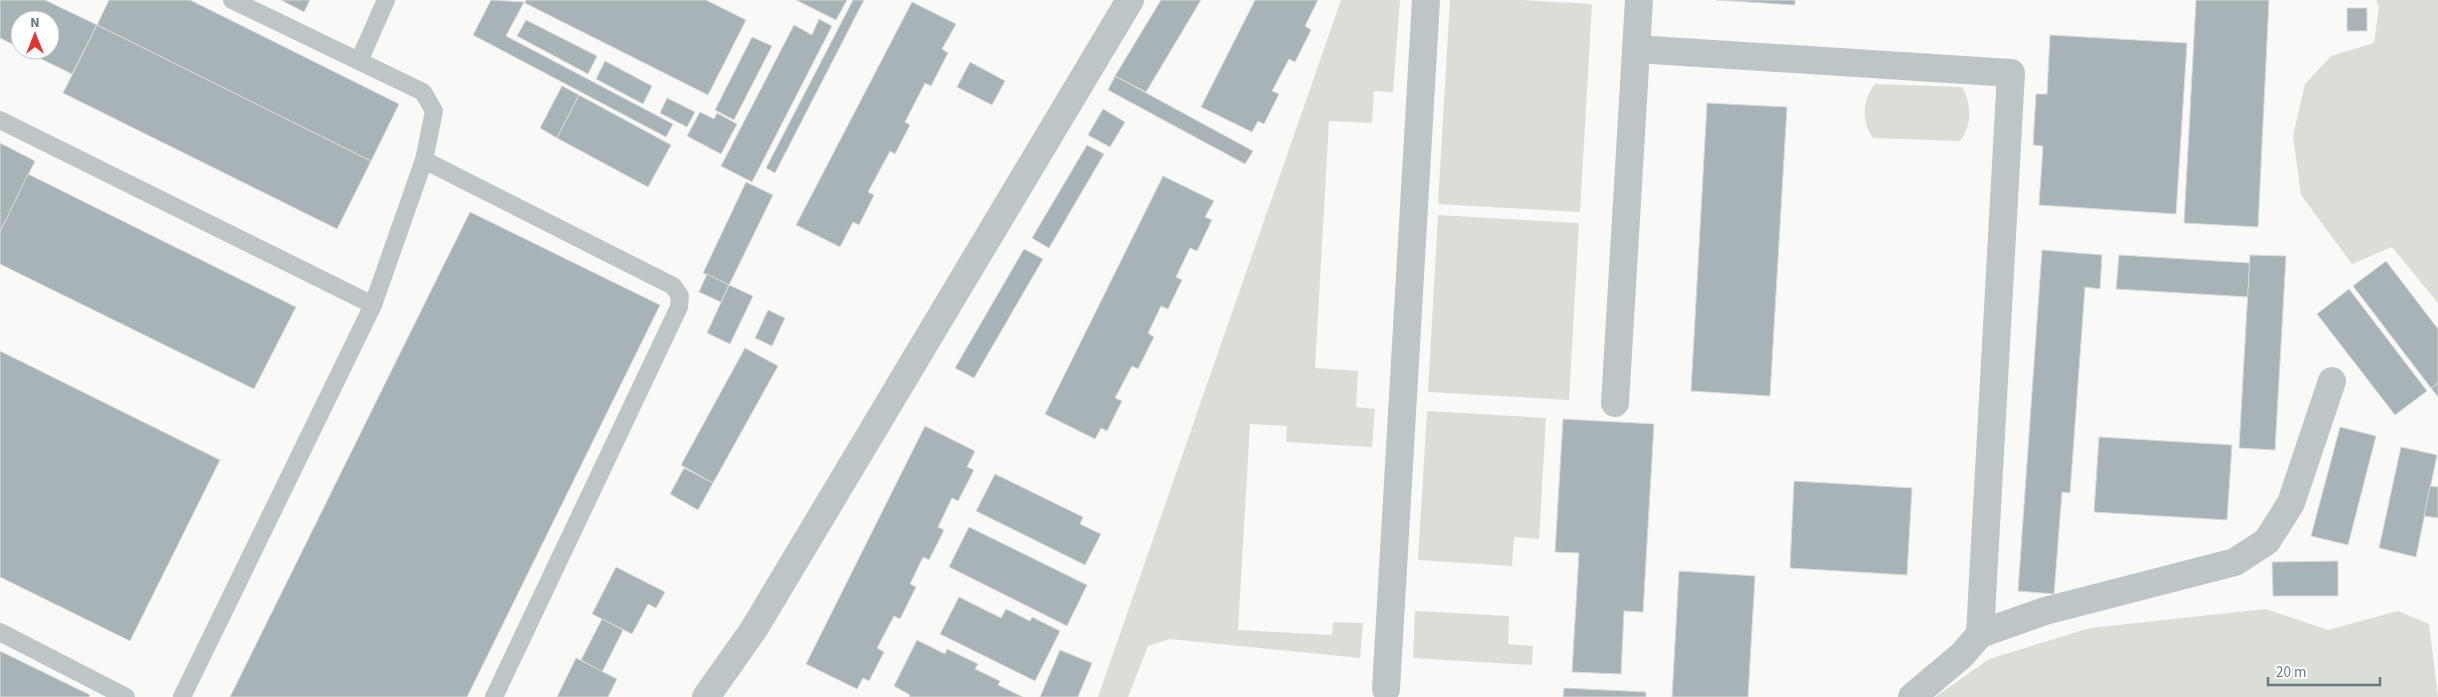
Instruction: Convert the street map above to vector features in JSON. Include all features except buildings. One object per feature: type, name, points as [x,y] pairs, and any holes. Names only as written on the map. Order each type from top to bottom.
[{"type":"street","points":[[706,697],[754,629],[1130,0]]},
{"type":"street","points":[[1386,689],[1426,0]]},
{"type":"street","points":[[1615,403],[1639,0]]},
{"type":"street","points":[[1636,50],[2011,73],[1980,634]]},
{"type":"street","points":[[1912,697],[1962,655],[1980,634],[2045,611],[2235,562],[2267,541],[2291,503],[2332,381]]},
{"type":"lane","points":[[182,697],[373,306],[424,160],[434,111],[424,92],[232,0]]},
{"type":"lane","points":[[359,61],[386,0]]},
{"type":"lane","points":[[0,120],[373,306]]},
{"type":"lane","points":[[424,160],[673,286],[680,296],[679,307],[494,697]]},
{"type":"lane","points":[[0,632],[126,697]]},
{"type":"shaded area","points":[[1341,0],[1400,0],[1393,92],[1374,91],[1372,123],[1329,121],[1315,368],[1358,371],[1356,407],[1375,409],[1372,447],[1286,442],[1287,426],[1250,424],[1238,630],[1332,635],[1333,622],[1363,623],[1360,658],[1170,639],[1148,646],[1128,697],[1098,697]]},
{"type":"shaded area","points":[[1450,0],[1520,0],[1592,4],[1580,212],[1438,204]]},
{"type":"shaded area","points":[[2376,0],[2438,0],[2438,303],[2392,247],[2352,264],[2301,195],[2293,136],[2305,84],[2331,56],[2374,43],[2379,7]]},
{"type":"shaded area","points":[[1875,84],[1962,87],[1969,108],[1969,122],[1964,135],[1960,141],[1873,138],[1866,125],[1865,104]]},
{"type":"shaded area","points":[[1438,215],[1579,223],[1569,400],[1428,392]]},
{"type":"shaded area","points":[[1427,411],[1546,418],[1539,539],[1514,537],[1512,566],[1418,560]]},
{"type":"shaded area","points":[[2266,609],[2328,630],[2398,611],[2429,624],[2438,697],[1935,697],[1989,659],[2090,628]]},
{"type":"shaded area","points":[[1415,611],[1509,616],[1508,644],[1533,646],[1532,665],[1413,658]]}]
